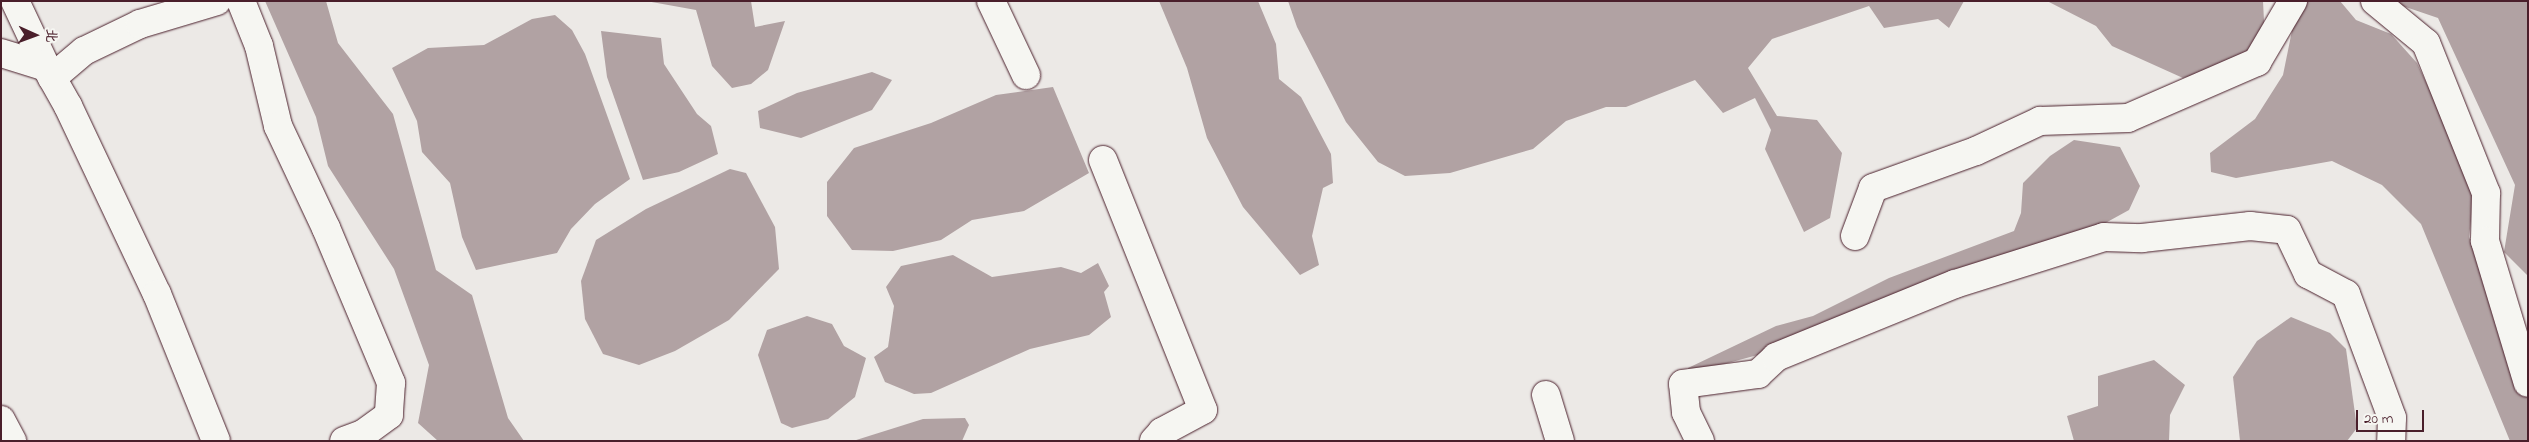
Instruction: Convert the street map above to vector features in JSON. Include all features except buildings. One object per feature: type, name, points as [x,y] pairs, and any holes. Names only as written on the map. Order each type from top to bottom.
[{"type":"street","points":[[15,1],[157,294],[216,441]]},
{"type":"street","points":[[49,72],[84,51],[140,24],[217,1]]},
{"type":"street","points":[[241,1],[258,46],[278,126],[326,228],[391,383],[389,416],[363,434],[344,441]]},
{"type":"street","points":[[991,1],[1026,75]]},
{"type":"street","points":[[1855,236],[1873,188],[1976,151],[2040,121],[2128,118],[2257,62],[2293,1]]},
{"type":"street","points":[[2375,1],[2426,42],[2486,193],[2485,241],[2528,383]]},
{"type":"street","points":[[1,53],[49,72]]},
{"type":"street","points":[[1103,160],[1203,410],[1162,432],[1154,441]]},
{"type":"street","points":[[1700,441],[1686,412],[1683,384],[1758,374],[1776,357],[1955,284],[2104,237],[2142,238],[2250,226],[2287,230],[2308,274],[2346,294],[2392,418],[2391,441]]},
{"type":"street","points":[[1546,395],[1560,441]]},
{"type":"street","points":[[1,420],[12,441]]},
{"type":"shaded area","points":[[265,1],[326,1],[338,43],[393,114],[436,270],[472,295],[508,418],[524,441],[438,441],[418,423],[429,365],[394,269],[328,166],[316,117]]},
{"type":"shaded area","points":[[646,1],[751,1],[755,27],[785,21],[768,70],[751,84],[732,88],[712,66],[696,10]]},
{"type":"shaded area","points":[[1159,1],[1258,1],[1276,44],[1279,79],[1301,97],[1331,154],[1333,183],[1323,188],[1312,236],[1319,265],[1300,275],[1243,207],[1207,138],[1187,68]]},
{"type":"shaded area","points":[[1288,1],[1964,1],[1949,28],[1938,19],[1884,28],[1869,6],[1772,39],[1748,68],[1777,116],[1817,120],[1842,153],[1830,218],[1804,232],[1765,149],[1771,130],[1755,98],[1723,113],[1695,80],[1626,107],[1606,107],[1566,121],[1533,149],[1450,173],[1405,176],[1378,162],[1346,122],[1297,27]]},
{"type":"shaded area","points":[[2047,1],[2263,1],[2265,41],[2219,69],[2183,78],[2112,46],[2096,26]]},
{"type":"shaded area","points":[[2298,1],[2340,1],[2356,20],[2391,34],[2417,63],[2459,152],[2474,196],[2469,237],[2528,384],[2528,441],[2510,441],[2421,224],[2382,185],[2332,161],[2236,178],[2211,172],[2210,153],[2255,119],[2283,75]]},
{"type":"shaded area","points":[[2388,1],[2528,1],[2528,276],[2504,252],[2515,185],[2438,18]]},
{"type":"shaded area","points":[[555,15],[572,30],[585,54],[630,179],[595,204],[571,229],[557,253],[476,270],[462,237],[450,183],[422,152],[417,121],[392,68],[428,48],[484,45],[532,19]]},
{"type":"shaded area","points":[[601,31],[661,38],[664,64],[697,114],[711,126],[718,154],[679,172],[643,180],[607,77]]},
{"type":"shaded area","points":[[872,72],[892,80],[872,110],[801,138],[760,128],[758,111],[797,93]]},
{"type":"shaded area","points":[[1053,87],[1089,173],[1024,211],[972,220],[941,240],[893,251],[852,250],[827,216],[827,182],[854,148],[931,123],[996,95]]},
{"type":"shaded area","points":[[2074,140],[2120,147],[2140,186],[2129,210],[2049,254],[2023,248],[1765,353],[1691,373],[1688,368],[1776,326],[1813,316],[1889,278],[2014,231],[2021,213],[2023,183],[2050,156]]},
{"type":"shaded area","points":[[730,169],[746,173],[775,227],[779,269],[729,320],[675,351],[639,365],[603,354],[585,319],[581,281],[596,240],[646,209]]},
{"type":"shaded area","points":[[953,255],[992,277],[1061,267],[1081,273],[1098,263],[1109,286],[1104,292],[1111,317],[1089,335],[1030,349],[931,393],[914,394],[885,382],[874,357],[888,347],[894,306],[886,287],[901,266]]},
{"type":"shaded area","points":[[807,316],[832,324],[844,346],[866,358],[855,397],[828,419],[792,428],[781,423],[758,355],[767,330]]},
{"type":"shaded area","points":[[2291,317],[2330,333],[2346,349],[2357,428],[2347,441],[2240,441],[2233,377],[2257,341]]},
{"type":"shaded area","points":[[2154,360],[2185,385],[2170,415],[2169,441],[2074,441],[2067,416],[2098,406],[2098,376]]},
{"type":"shaded area","points":[[965,418],[969,425],[962,441],[853,441],[923,419]]}]
